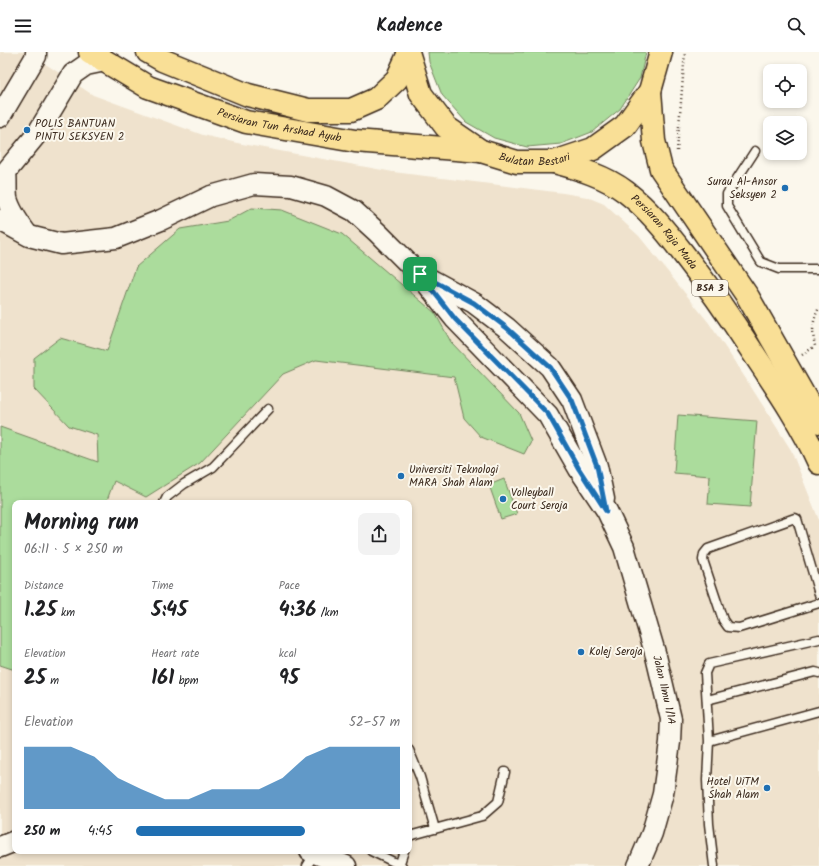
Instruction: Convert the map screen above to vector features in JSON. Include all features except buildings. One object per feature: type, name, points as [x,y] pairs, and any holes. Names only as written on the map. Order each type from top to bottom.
[{"type":"main road","name":"Persiaran Tun Arshad Ayub","points":[[148,52],[162,60],[248,95],[308,110],[350,110],[376,98],[397,79],[408,53]]},
{"type":"main road","name":"Bulatan Bestari","points":[[408,53],[421,94],[446,127],[481,151],[517,162],[554,162],[593,149],[625,126],[650,91],[661,52]]},
{"type":"main road","name":"Persiaran Tun Arshad Ayub","points":[[98,57],[148,87],[246,122],[355,141],[481,151]]},
{"type":"main road","name":"BSA 3","points":[[650,91],[654,141],[661,169],[748,297],[819,422]]},
{"type":"main road","name":"Persiaran Raja Muda","points":[[554,162],[587,171],[609,181],[626,192],[657,220],[699,273],[784,398],[819,462]]},
{"type":"street","points":[[0,117],[36,56],[36,52]]},
{"type":"street","points":[[29,236],[18,222],[11,209],[3,175],[37,134],[73,74],[98,57]]},
{"type":"street","points":[[0,220],[29,236],[61,244],[116,238],[161,220],[211,196],[254,184],[291,186],[326,196],[354,211],[420,274],[455,319],[548,414],[579,469],[606,511]]},
{"type":"street","points":[[420,274],[474,303],[507,328],[550,367],[572,400],[597,466],[606,511]]},
{"type":"street","name":"Jalan Ilmu 1/1A","points":[[606,511],[624,547],[656,656],[671,719],[670,742],[663,794],[652,833],[636,862]]},
{"type":"street","points":[[0,847],[12,842]]},
{"type":"street","points":[[311,857],[346,866]]},
{"type":"lane","points":[[755,150],[727,194],[727,206],[761,262],[779,269],[819,269]]},
{"type":"lane","points":[[166,500],[167,497],[184,484],[212,467],[268,409]]},
{"type":"lane","points":[[819,594],[797,519],[795,518],[708,549],[704,554],[703,560],[723,620],[728,627],[739,628],[819,603]]},
{"type":"lane","points":[[714,866],[709,824],[707,780],[709,741],[705,673],[709,664],[819,639]]},
{"type":"lane","points":[[707,700],[815,672],[819,673]]},
{"type":"lane","points":[[709,741],[819,711]]},
{"type":"lane","points":[[412,757],[420,777],[435,829]]},
{"type":"lane","points":[[412,836],[482,816],[498,802],[504,772]]},
{"type":"lane","points":[[377,854],[400,866],[403,854]]},
{"type":"path","points":[[801,356],[815,346],[812,334],[814,318],[819,308]]},
{"type":"shaded area","name":"Universiti Teknologi MARA Shah Alam","points":[[0,52],[27,52],[93,95],[203,135],[237,143],[393,172],[587,197],[604,204],[639,236],[709,323],[791,450],[819,520],[819,866],[0,866]]},
{"type":"green space","points":[[428,52],[646,52],[640,78],[620,109],[592,132],[561,144],[527,147],[494,138],[466,122],[442,95],[429,62]]},
{"type":"green space","points":[[252,208],[282,210],[342,234],[435,313],[451,342],[519,413],[531,441],[524,454],[481,437],[464,418],[454,377],[316,360],[283,374],[200,463],[146,497],[114,481],[107,500],[12,500],[12,669],[0,665],[0,427],[98,462],[97,435],[69,426],[34,389],[34,358],[60,338],[107,351],[136,267],[180,229],[228,221]]},
{"type":"green space","points":[[678,415],[757,421],[750,507],[708,504],[710,476],[674,473]]},
{"type":"green space","name":"Volleyball Court Seroja","points":[[504,479],[517,514],[501,519],[489,485]]},
{"type":"place","name":"POLIS BANTUAN PINTU SEKSYEN 2","points":[[27,130]]},
{"type":"place","name":"Surau Al-Ansor Seksyen 2","points":[[785,188]]},
{"type":"place","name":"Universiti Teknologi MARA Shah Alam","points":[[401,476]]},
{"type":"place","name":"Volleyball Court Seroja","points":[[503,499]]},
{"type":"place","name":"Kolej Seroja","points":[[581,652]]},
{"type":"place","name":"Hotel UiTM Shah Alam","points":[[767,788]]},
{"type":"route","points":[[420,274],[474,303],[507,328],[550,367],[572,400],[597,466],[606,511],[579,469],[548,414],[455,319],[420,274]]}]
